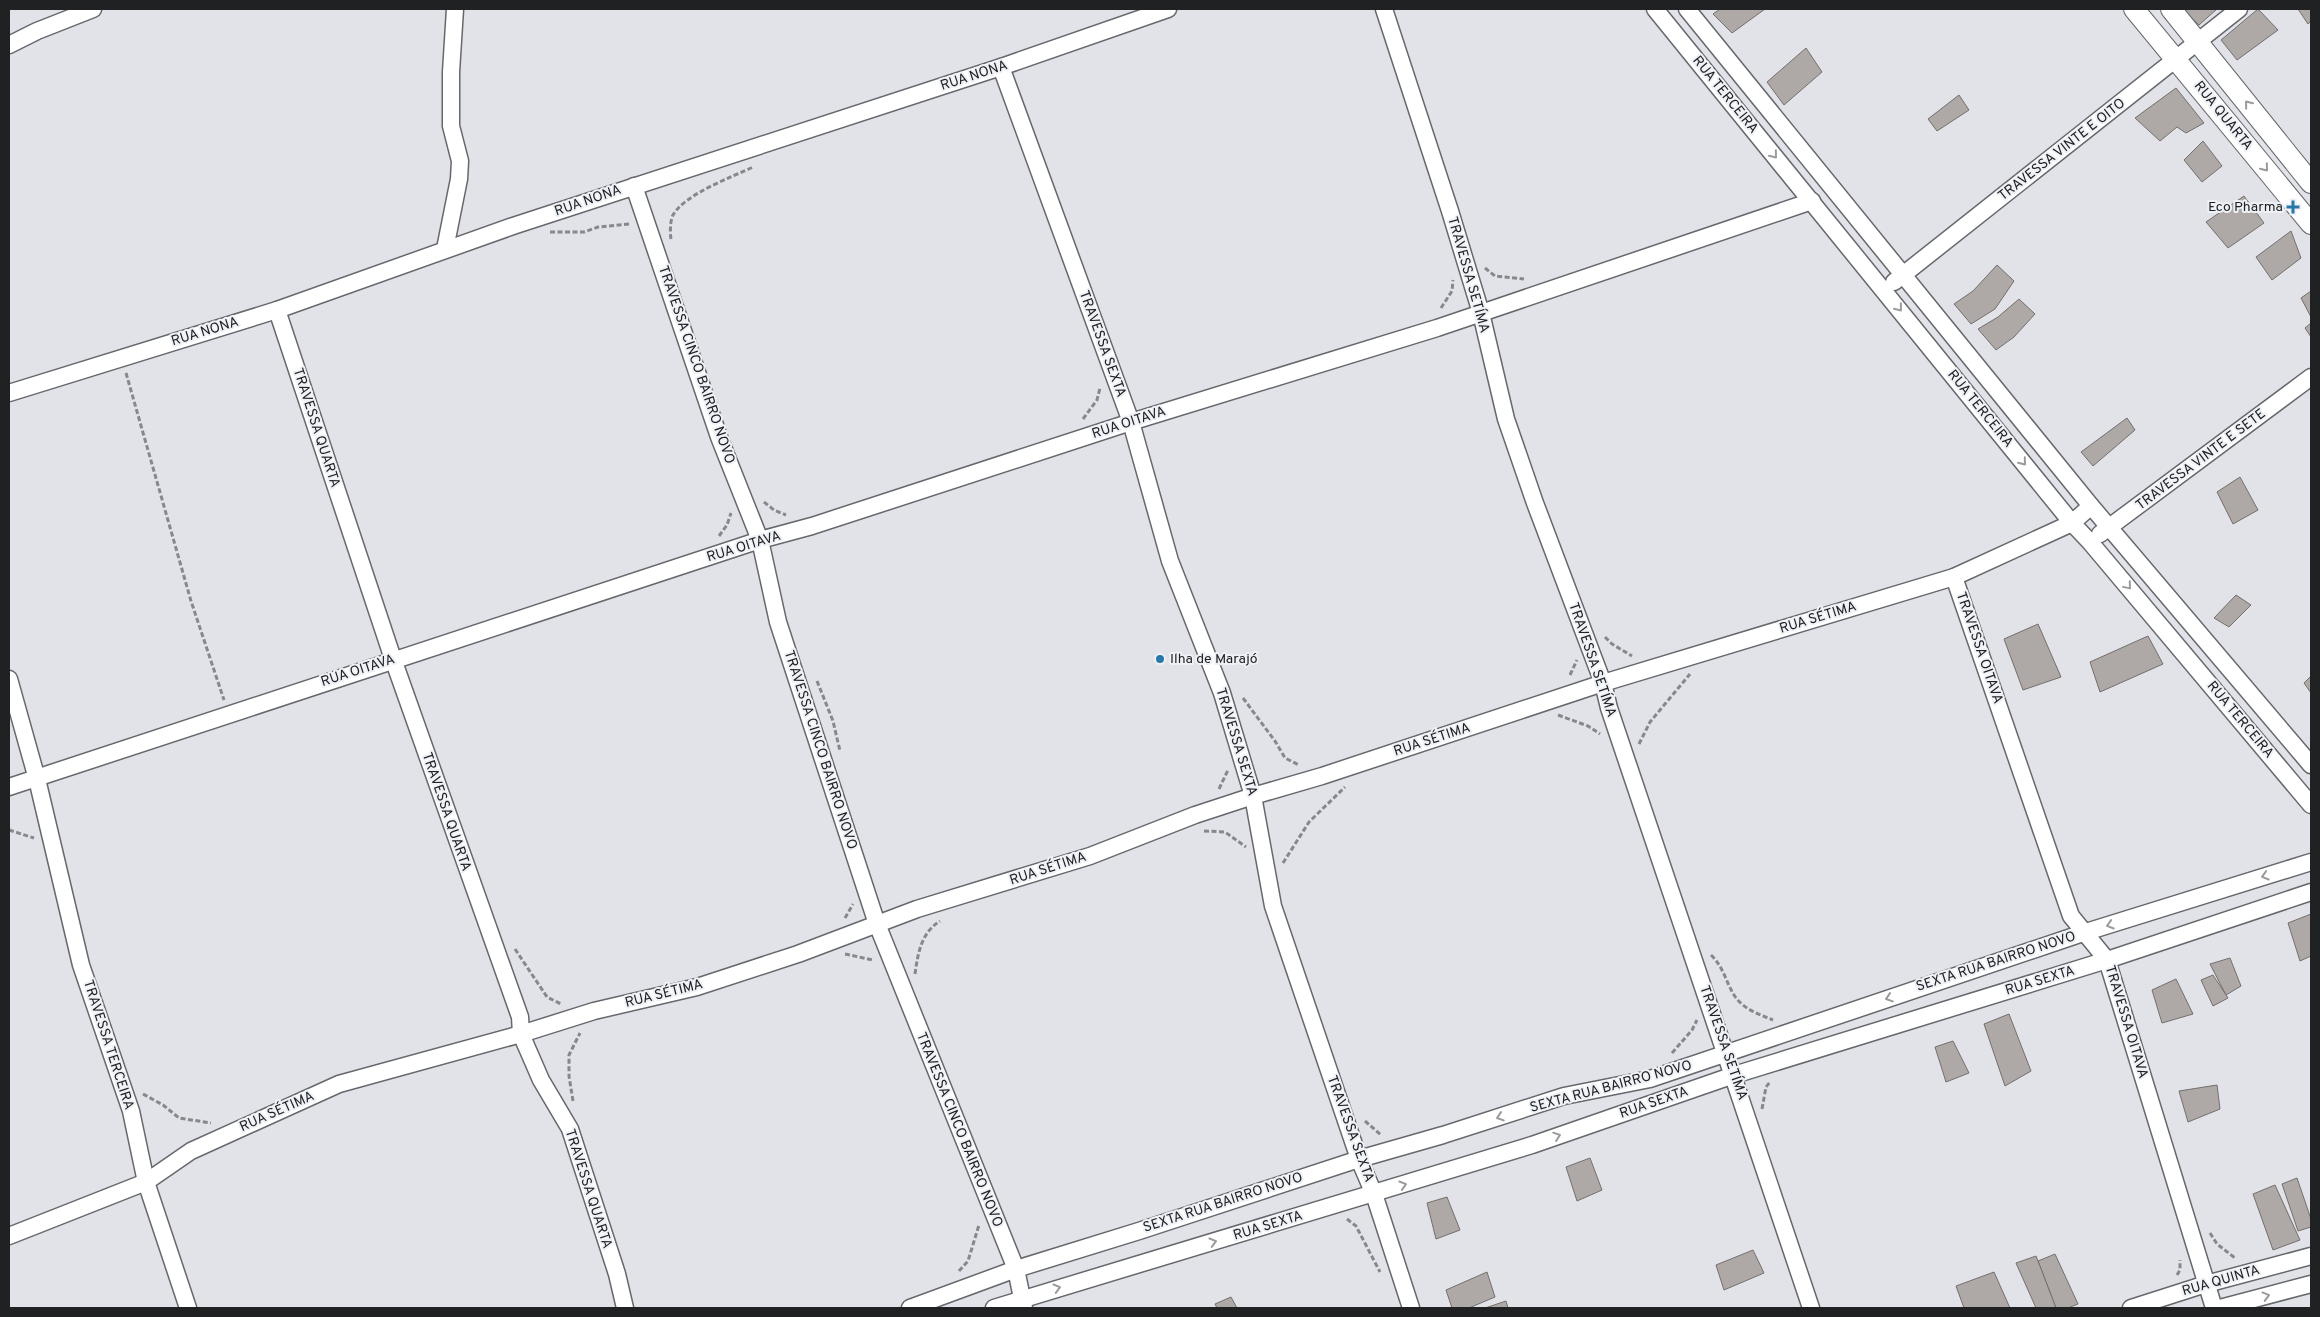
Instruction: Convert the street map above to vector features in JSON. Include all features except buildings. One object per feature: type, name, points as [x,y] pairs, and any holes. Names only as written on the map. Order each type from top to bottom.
[{"type":"street","points":[[9,45],[37,31],[94,9]]},
{"type":"street","points":[[445,249],[459,179],[460,161],[451,126],[451,72],[456,9]]},
{"type":"street","name":"RUA NONA","points":[[9,393],[277,310],[445,249],[1001,67],[1168,9]]},
{"type":"street","name":"TRAVESSA SETÍMA","points":[[1384,9],[1481,313],[1510,428],[1535,503],[1603,683],[1609,708],[1811,1308]]},
{"type":"street","name":"RUA TERCEIRA","points":[[1655,9],[2072,523],[2311,804]]},
{"type":"street","name":"RUA QUARTA","points":[[2134,9],[2311,224]]},
{"type":"street","name":"RUA QUARTA","points":[[2171,9],[2311,183]]},
{"type":"street","name":"TRAVESSA VINTE E OITO","points":[[1884,290],[2239,9]]},
{"type":"street","points":[[1670,28],[1691,10]]},
{"type":"street","name":"RUA TERCEIRA","points":[[1691,10],[1902,275],[2091,506],[2311,765]]},
{"type":"street","name":"TRAVESSA SEXTA","points":[[1001,67],[1131,422],[1170,560],[1222,693],[1252,796],[1273,906],[1359,1159],[1374,1194],[1411,1308]]},
{"type":"street","name":"TRAVESSA CINCO BAIRRO NOVO","points":[[634,186],[719,437],[760,540],[778,622],[877,924],[1016,1269],[1023,1303]]},
{"type":"street","name":"RUA OITAVA","points":[[9,787],[393,659],[760,540],[812,526],[1131,422],[1481,313],[1812,202]]},
{"type":"street","name":"TRAVESSA QUARTA","points":[[277,310],[393,659],[520,1017],[521,1034],[541,1080],[570,1129],[617,1274],[625,1308]]},
{"type":"street","name":"TRAVESSA VINTE E SETE","points":[[2090,542],[2311,377]]},
{"type":"street","name":"RUA SÉTIMA","points":[[9,1236],[146,1182],[190,1151],[339,1084],[521,1034],[588,1013],[698,987],[798,954],[917,909],[1196,823],[1252,796],[1322,776],[1603,683],[1954,577],[2072,523],[2091,506]]},
{"type":"street","name":"TRAVESSA OITAVA","points":[[1954,577],[2071,916],[2107,960],[2214,1308]]},
{"type":"street","name":"TRAVESSA TERCEIRA","points":[[9,679],[37,779],[82,965],[131,1111],[146,1182],[188,1308]]},
{"type":"street","name":"SEXTA RUA BAIRRO NOVO","points":[[910,1308],[1016,1269],[1359,1159],[1443,1135],[1564,1096],[1650,1079],[1726,1055],[1808,1024],[2086,932],[2311,862]]},
{"type":"street","name":"RUA SEXTA","points":[[994,1308],[1023,1303],[1532,1145],[1734,1075],[2107,960],[2311,892]]},
{"type":"street","name":"RUA QUINTA","points":[[2131,1308],[2206,1284],[2311,1256]]},
{"type":"street","name":"RUA QUINTA","points":[[2220,1308],[2311,1284]]},
{"type":"path","points":[[673,244],[670,236],[672,216],[680,208],[706,188],[760,164]]},
{"type":"path","points":[[547,232],[584,232],[618,224],[632,224],[634,231]]},
{"type":"path","points":[[1482,266],[1495,276],[1512,280],[1527,279]]},
{"type":"path","points":[[1437,312],[1452,291],[1454,275]]},
{"type":"path","points":[[122,358],[191,601],[228,714]]},
{"type":"path","points":[[1080,422],[1097,400],[1102,383]]},
{"type":"path","points":[[714,544],[727,525],[733,507]]},
{"type":"path","points":[[1602,634],[1612,644],[1636,659],[1658,666]]},
{"type":"path","points":[[1626,757],[1639,744],[1650,722],[1707,652]]},
{"type":"path","points":[[1566,680],[1572,674],[1578,656]]},
{"type":"path","points":[[1241,696],[1275,740],[1285,758],[1322,776]]},
{"type":"path","points":[[1540,704],[1556,714],[1588,726],[1602,735]]},
{"type":"path","points":[[1236,741],[1226,776],[1215,797],[1196,823],[1225,832],[1252,851]]},
{"type":"path","points":[[1280,869],[1295,841],[1309,822],[1352,781]]},
{"type":"path","points":[[9,830],[53,844]]},
{"type":"path","points":[[844,920],[853,904],[862,876]]},
{"type":"path","points":[[914,980],[920,944],[935,924],[943,919]]},
{"type":"path","points":[[1687,936],[1714,957],[1734,995],[1745,1008],[1778,1023]]},
{"type":"path","points":[[512,943],[546,997],[588,1013],[569,1055],[568,1076],[573,1096],[570,1129]]},
{"type":"path","points":[[836,952],[871,959],[878,964]]},
{"type":"path","points":[[1669,1055],[1692,1030],[1698,1019],[1699,1012]]},
{"type":"path","points":[[1752,1129],[1761,1111],[1766,1087],[1788,1058]]},
{"type":"path","points":[[121,1082],[163,1105],[179,1118],[214,1123]]},
{"type":"path","points":[[1321,1210],[1342,1215],[1356,1226],[1381,1274]]},
{"type":"path","points":[[958,1272],[968,1261],[979,1222]]},
{"type":"path","points":[[2207,1227],[2217,1244],[2238,1261],[2258,1270]]},
{"type":"place","name":"Eco Pharma","points":[[2293,207]]},
{"type":"place","name":"Ilha de Marajó","points":[[1160,659]]}]
